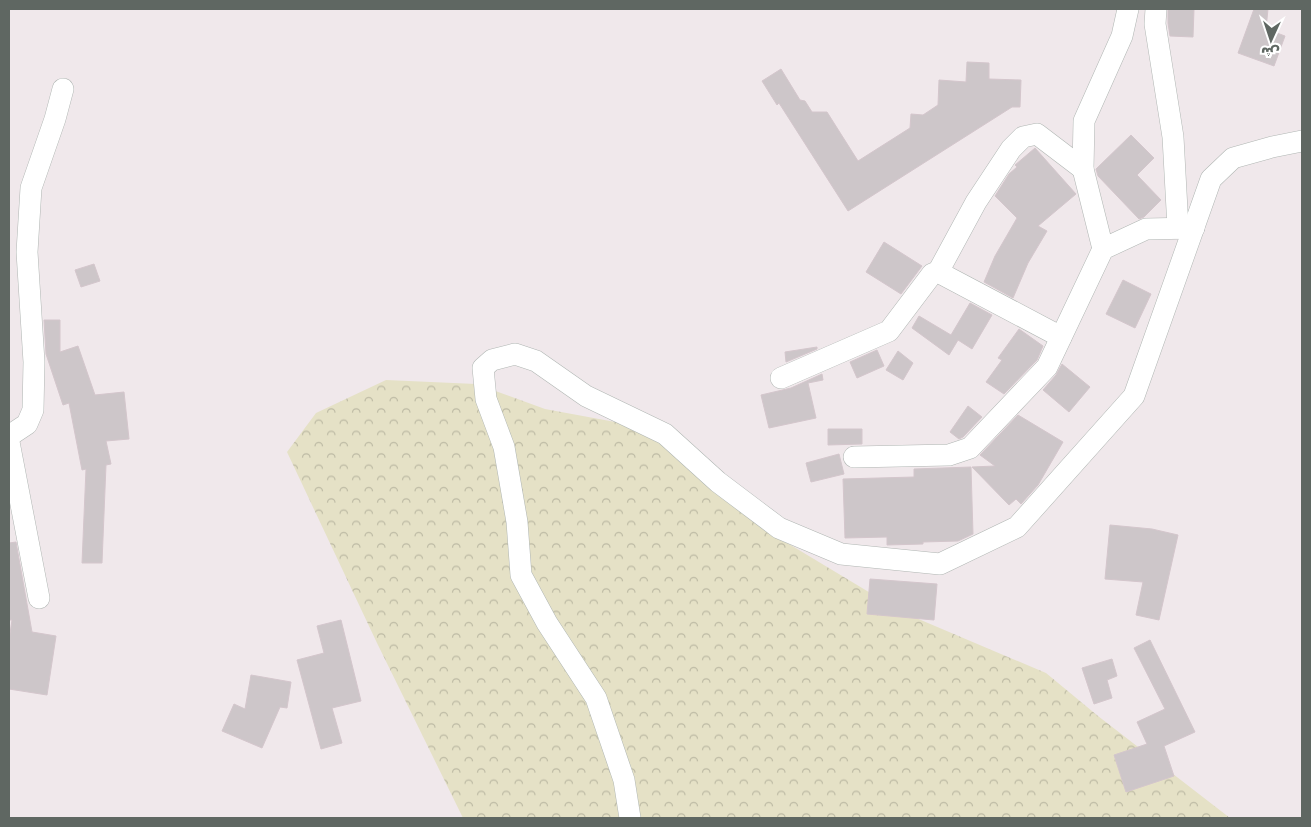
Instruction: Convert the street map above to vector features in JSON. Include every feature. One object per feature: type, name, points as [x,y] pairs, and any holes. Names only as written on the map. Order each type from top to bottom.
[{"type":"street","points":[[1103,249],[1083,169],[1084,121],[1122,36],[1128,9]]},
{"type":"street","points":[[1156,9],[1154,24],[1186,228]]},
{"type":"street","points":[[9,436],[27,424],[33,410],[34,362],[27,252],[31,188],[55,119],[63,89]]},
{"type":"street","points":[[781,378],[889,331],[932,274],[938,272],[976,202],[1011,149],[1024,137],[1037,134],[1083,169]]},
{"type":"street","points":[[630,818],[624,780],[596,698],[547,623],[521,575],[517,522],[504,447],[486,399],[483,368],[492,360],[515,354],[536,361],[586,396],[665,434],[718,482],[779,528],[841,554],[940,564],[1017,527],[1134,396],[1186,228],[1212,178],[1233,158],[1302,141]]},
{"type":"street","points":[[854,457],[949,455],[970,448],[1047,367],[1103,249],[1146,228],[1186,228]]},
{"type":"street","points":[[938,272],[1061,337]]},
{"type":"street","points":[[9,442],[39,598]]},
{"type":"green space","points":[[386,380],[476,384],[545,409],[653,429],[769,532],[902,612],[1046,673],[1098,716],[1230,818],[463,818],[377,643],[287,452],[316,413]]},
{"type":"building","points":[[1168,9],[1194,9],[1193,37],[1170,36]]},
{"type":"building","points":[[1254,9],[1268,9],[1266,29],[1285,36],[1274,66],[1238,53]]},
{"type":"building","points":[[967,62],[989,63],[989,79],[1021,80],[1020,107],[1012,107],[848,211],[779,103],[777,105],[762,81],[781,69],[800,100],[805,101],[812,112],[827,112],[858,161],[910,128],[911,114],[923,115],[938,105],[939,80],[966,82]]},
{"type":"building","points":[[1131,135],[1154,158],[1137,175],[1161,200],[1144,217],[1139,219],[1098,176],[1096,169]]},
{"type":"building","points":[[1035,148],[1076,194],[1038,226],[1047,231],[1028,263],[1013,298],[984,282],[995,256],[1017,218],[995,196],[1009,174],[1017,167],[1015,165]]},
{"type":"building","points":[[884,242],[922,266],[901,294],[866,272]]},
{"type":"building","points":[[94,264],[100,281],[81,287],[75,270]]},
{"type":"building","points":[[1123,280],[1151,294],[1135,328],[1106,314]]},
{"type":"building","points":[[970,303],[992,315],[972,349],[958,340],[949,355],[912,328],[919,316],[951,335]]},
{"type":"building","points":[[44,320],[60,320],[60,352],[78,346],[95,395],[124,392],[129,439],[106,441],[111,464],[106,465],[102,563],[82,563],[86,469],[82,470],[69,403],[63,405],[46,354]]},
{"type":"building","points":[[1019,329],[1043,346],[1037,360],[1004,394],[986,382],[1002,360],[998,358]]},
{"type":"building","points":[[817,347],[817,349],[786,362],[785,352]]},
{"type":"building","points":[[877,350],[884,366],[857,378],[850,362]]},
{"type":"building","points":[[898,351],[913,363],[903,380],[886,370]]},
{"type":"building","points":[[1062,364],[1090,387],[1069,412],[1043,390],[1056,375]]},
{"type":"building","points":[[822,374],[823,380],[808,383],[816,418],[769,428],[761,395],[791,388]]},
{"type":"building","points":[[968,406],[982,417],[959,439],[950,432]]},
{"type":"building","points":[[1018,415],[1063,442],[1038,485],[1021,504],[1016,499],[1009,505],[972,467],[995,466],[980,455]]},
{"type":"building","points":[[828,429],[862,429],[862,444],[828,445]]},
{"type":"building","points":[[839,454],[844,474],[811,482],[806,463]]},
{"type":"building","points":[[971,467],[973,534],[958,541],[923,542],[923,544],[887,545],[887,537],[845,538],[843,479],[914,477],[914,469]]},
{"type":"building","points":[[1110,525],[1152,529],[1178,535],[1159,620],[1136,615],[1143,582],[1105,579]]},
{"type":"building","points":[[16,542],[32,632],[56,636],[47,695],[9,689],[9,640],[12,620],[9,620],[9,543]]},
{"type":"building","points":[[870,579],[937,584],[934,620],[867,614]]},
{"type":"building","points":[[341,620],[361,701],[332,708],[342,743],[321,749],[297,660],[324,653],[317,626]]},
{"type":"building","points":[[1150,640],[1195,732],[1164,746],[1174,776],[1126,792],[1114,755],[1147,744],[1137,722],[1165,709],[1134,648]]},
{"type":"building","points":[[1112,659],[1117,676],[1107,680],[1112,698],[1094,704],[1082,668]]},
{"type":"building","points":[[251,675],[291,682],[287,708],[280,707],[262,748],[222,731],[234,704],[245,709]]}]
